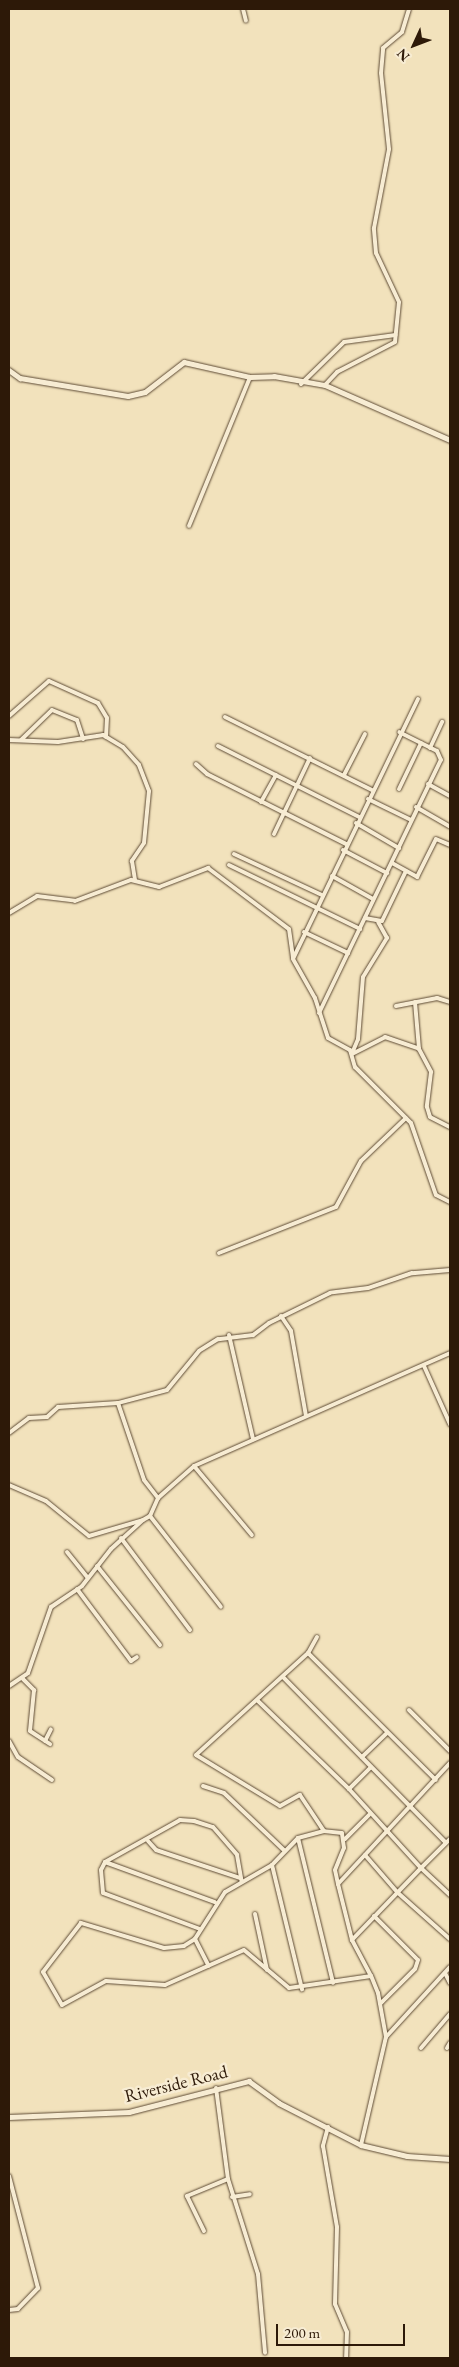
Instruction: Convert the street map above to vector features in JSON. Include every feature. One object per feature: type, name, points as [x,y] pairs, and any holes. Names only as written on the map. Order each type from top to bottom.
[{"type":"street","points":[[242,9],[246,21]]},
{"type":"street","points":[[325,385],[337,372],[387,349],[396,335],[398,294],[376,253],[374,228],[389,149],[380,85],[382,52],[402,32],[409,9]]},
{"type":"street","points":[[301,384],[344,342],[396,335]]},
{"type":"street","points":[[9,370],[20,378],[128,396],[145,392],[184,362],[250,377],[274,376],[301,384],[325,385],[450,440]]},
{"type":"street","points":[[189,526],[250,377]]},
{"type":"street","points":[[9,716],[49,680],[98,703],[107,718],[106,737]]},
{"type":"street","points":[[294,959],[304,932],[399,732],[418,699]]},
{"type":"street","points":[[21,740],[52,710],[77,720],[82,739]]},
{"type":"street","points":[[225,717],[372,790]]},
{"type":"street","points":[[430,748],[442,722]]},
{"type":"street","points":[[319,1013],[392,863],[416,807],[441,760],[442,755],[399,732]]},
{"type":"street","points":[[344,775],[365,734]]},
{"type":"street","points":[[9,740],[106,737],[139,765],[149,791],[144,843],[132,861],[135,880]]},
{"type":"street","points":[[399,789],[421,743]]},
{"type":"street","points":[[218,746],[359,817]]},
{"type":"street","points":[[274,834],[310,758]]},
{"type":"street","points":[[196,764],[261,802],[346,844]]},
{"type":"street","points":[[261,802],[276,775]]},
{"type":"street","points":[[428,784],[450,796]]},
{"type":"street","points":[[368,799],[411,820]]},
{"type":"street","points":[[416,807],[450,827]]},
{"type":"street","points":[[356,823],[399,848]]},
{"type":"street","points":[[392,863],[417,877],[436,839],[450,845]]},
{"type":"street","points":[[343,850],[387,873]]},
{"type":"street","points":[[234,854],[322,895]]},
{"type":"street","points":[[229,865],[360,930]]},
{"type":"street","points":[[9,913],[37,896],[75,901],[135,880],[159,886],[208,868],[289,930],[294,959],[319,1013],[328,1038],[352,1054]]},
{"type":"street","points":[[378,922],[382,921],[406,872]]},
{"type":"street","points":[[332,876],[373,899]]},
{"type":"street","points":[[365,918],[378,922],[387,938],[363,977],[358,995],[358,1038],[352,1054],[354,1067],[406,1118],[416,1133],[418,1154],[436,1196],[450,1202]]},
{"type":"street","points":[[304,932],[348,954]]},
{"type":"street","points":[[396,1006],[437,998],[450,1002]]},
{"type":"street","points":[[416,1002],[419,1049],[431,1072],[427,1107],[430,1117],[450,1127]]},
{"type":"street","points":[[352,1054],[385,1038],[419,1049]]},
{"type":"street","points":[[219,1253],[336,1207],[361,1161],[406,1118]]},
{"type":"street","points":[[9,1433],[29,1418],[47,1418],[58,1407],[118,1403],[167,1390],[199,1351],[229,1335],[253,1335],[281,1316],[330,1294],[368,1288],[412,1273],[450,1270]]},
{"type":"street","points":[[281,1316],[291,1331],[306,1416]]},
{"type":"street","points":[[229,1335],[253,1439]]},
{"type":"street","points":[[9,1686],[23,1679],[51,1607],[77,1589],[121,1538],[150,1516],[158,1498],[194,1466],[450,1353]]},
{"type":"street","points":[[424,1366],[450,1424]]},
{"type":"street","points":[[118,1403],[144,1480],[158,1498]]},
{"type":"street","points":[[194,1466],[252,1535]]},
{"type":"street","points":[[9,1485],[46,1501],[89,1536],[143,1520]]},
{"type":"street","points":[[150,1516],[221,1607]]},
{"type":"street","points":[[121,1538],[190,1630]]},
{"type":"street","points":[[67,1552],[88,1578]]},
{"type":"street","points":[[98,1566],[160,1645]]},
{"type":"street","points":[[77,1589],[130,1661],[137,1657]]},
{"type":"street","points":[[317,1637],[308,1653],[258,1701],[196,1755],[280,1806],[300,1795],[324,1831]]},
{"type":"street","points":[[308,1653],[436,1780]]},
{"type":"street","points":[[283,1677],[445,1842]]},
{"type":"street","points":[[23,1679],[34,1690],[30,1731],[50,1744]]},
{"type":"street","points":[[258,1701],[349,1789],[386,1833],[450,1895]]},
{"type":"street","points":[[409,1710],[450,1751]]},
{"type":"street","points":[[45,1741],[51,1729]]},
{"type":"street","points":[[362,1757],[387,1733]]},
{"type":"street","points":[[9,1742],[18,1757],[52,1780]]},
{"type":"street","points":[[338,1884],[411,1808],[450,1763]]},
{"type":"street","points":[[349,1789],[371,1767]]},
{"type":"street","points":[[203,1786],[224,1793],[285,1851]]},
{"type":"street","points":[[361,2145],[386,2037],[380,2004],[371,1976],[352,1940],[335,1870],[345,1839],[369,1815]]},
{"type":"street","points":[[200,1929],[104,1893],[101,1870],[105,1862],[148,1841],[180,1820],[213,1827],[236,1855],[241,1880]]},
{"type":"street","points":[[345,1839],[342,1833],[324,1831],[298,1838],[272,1865],[241,1880],[215,1902],[195,1939],[184,1946],[164,1948],[81,1923],[43,1972],[62,2005],[106,1981],[165,1986],[244,1950],[267,1972],[289,1988],[302,1989],[371,1976]]},
{"type":"street","points":[[298,1838],[333,1983]]},
{"type":"street","points":[[352,1940],[450,1839]]},
{"type":"street","points":[[148,1841],[156,1850],[241,1880]]},
{"type":"street","points":[[365,1855],[397,1892],[450,1939]]},
{"type":"street","points":[[105,1862],[215,1902]]},
{"type":"street","points":[[272,1865],[302,1989]]},
{"type":"street","points":[[255,1914],[267,1972]]},
{"type":"street","points":[[374,1916],[418,1960],[415,1969],[380,2004]]},
{"type":"street","points":[[195,1939],[209,1966]]},
{"type":"street","points":[[386,2037],[450,1967]]},
{"type":"street","points":[[445,1973],[450,1983]]},
{"type":"street","points":[[421,2048],[450,2014]]},
{"type":"street","points":[[447,2048],[450,2043]]},
{"type":"street","name":"Riverside Road","points":[[9,2117],[129,2112],[249,2081],[279,2103],[361,2145],[407,2156],[450,2158]]},
{"type":"street","points":[[216,2088],[232,2196],[258,2274],[265,2353]]},
{"type":"street","points":[[328,2127],[323,2146],[336,2227],[335,2304],[347,2332],[346,2358]]},
{"type":"street","points":[[9,2176],[38,2288],[18,2309],[9,2310]]},
{"type":"street","points":[[204,2231],[187,2196],[228,2178]]},
{"type":"street","points":[[232,2196],[250,2194]]}]
